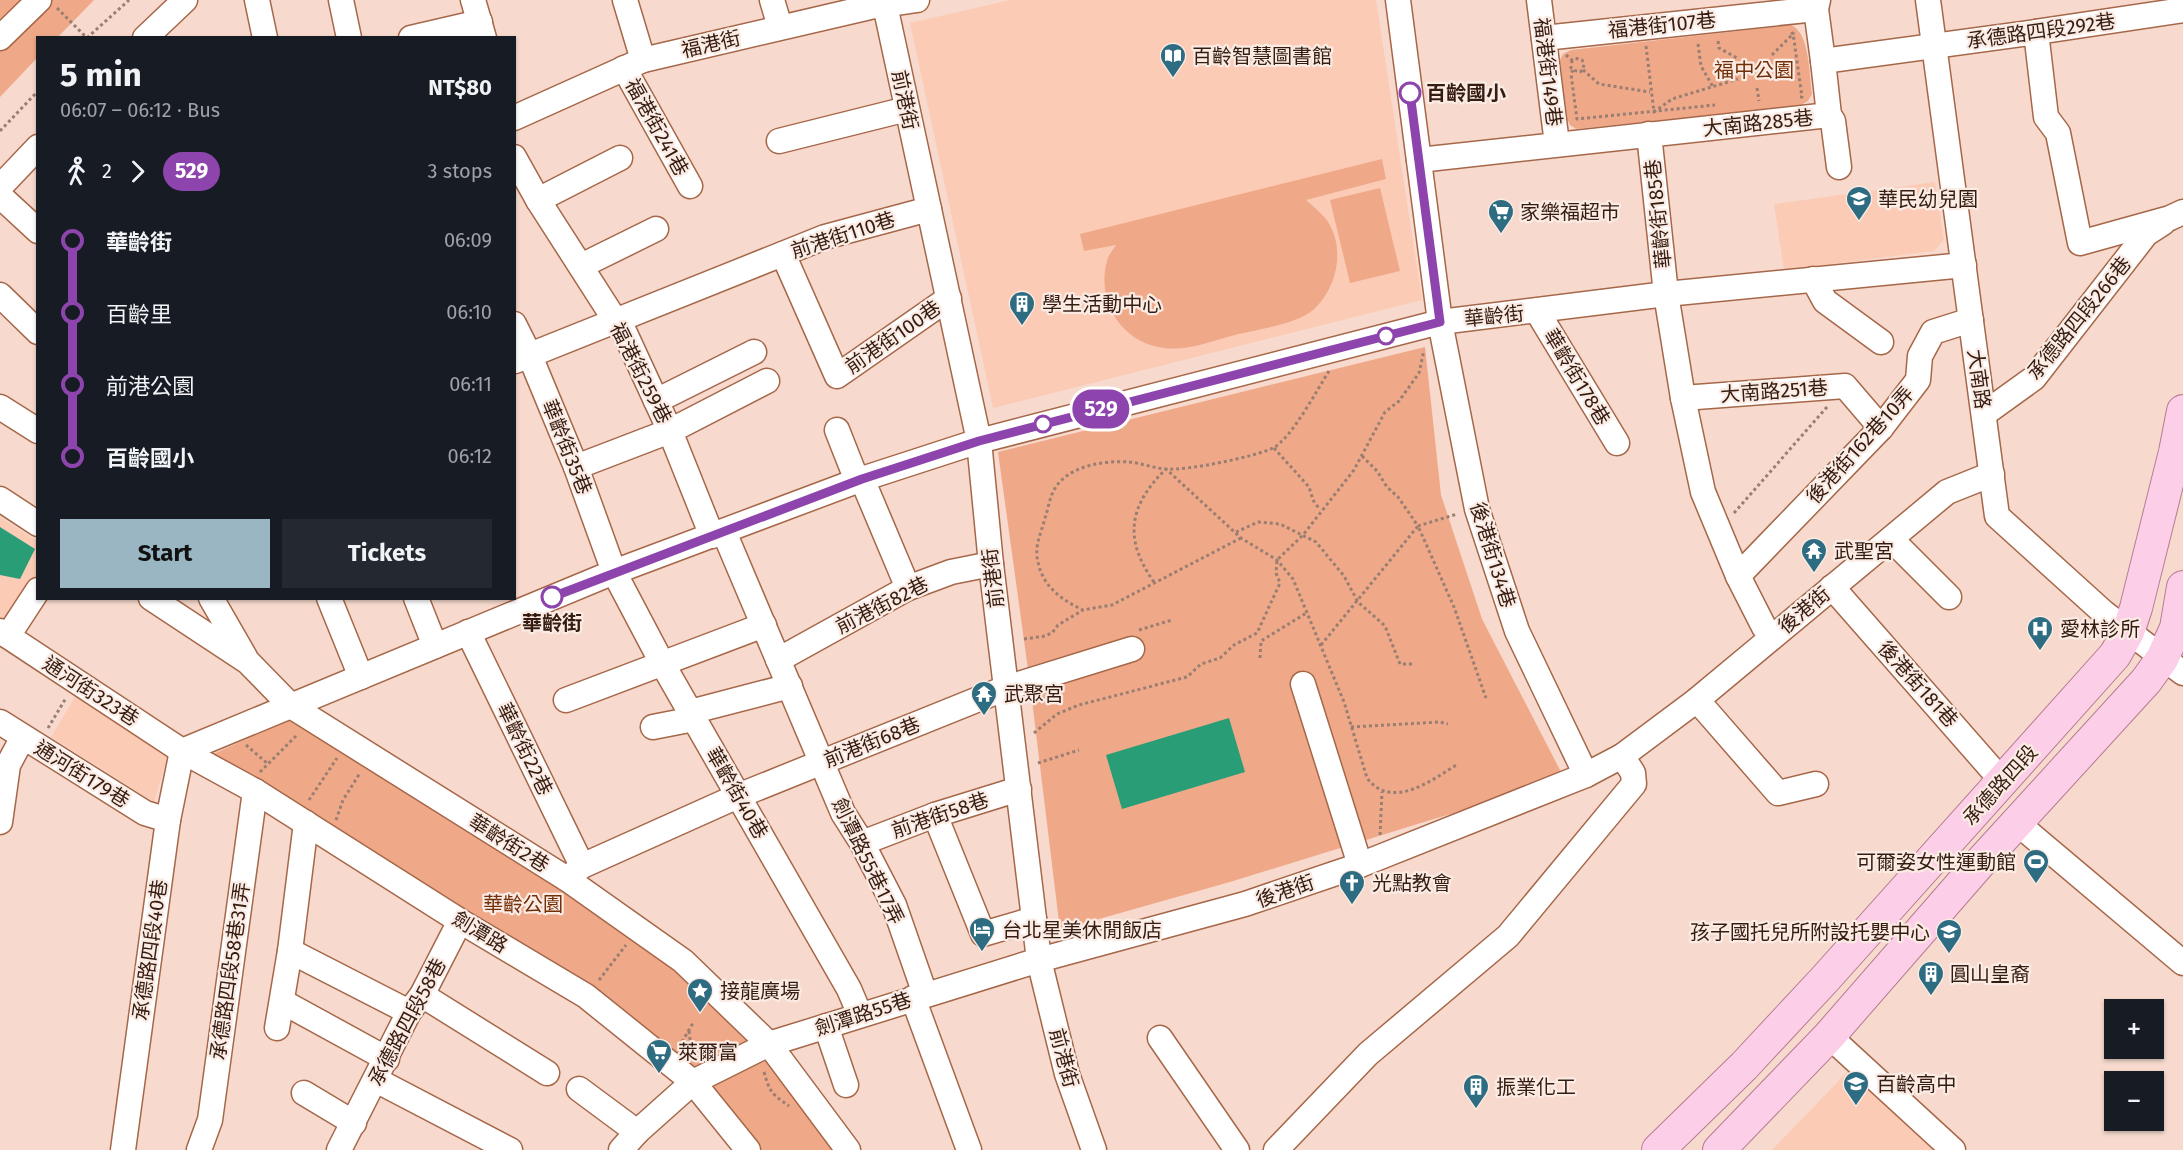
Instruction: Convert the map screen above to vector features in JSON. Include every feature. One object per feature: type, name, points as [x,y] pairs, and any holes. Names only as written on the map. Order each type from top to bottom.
[{"type":"main road","name":"承德路四段","points":[[1658,1150],[1744,1066],[2109,663],[2128,632],[2175,452],[2183,411]]},
{"type":"main road","name":"承德路四段","points":[[1719,1150],[1829,1036],[2146,681],[2172,666],[2183,587]]},
{"type":"street","points":[[147,36],[185,0]]},
{"type":"street","points":[[257,0],[265,36]]},
{"type":"street","points":[[341,0],[349,36]]},
{"type":"street","name":"福港街241巷","points":[[625,0],[634,64],[690,186]]},
{"type":"street","points":[[772,0],[780,27]]},
{"type":"street","name":"後港街134巷","points":[[1398,0],[1440,322],[1477,509],[1516,631],[1586,775]]},
{"type":"street","name":"福港街149巷","points":[[1539,0],[1557,144]]},
{"type":"street","name":"大南路","points":[[1928,0],[1997,516],[2128,632],[2172,666]]},
{"type":"street","name":"福港街","points":[[516,117],[634,64],[780,27],[850,5],[898,2]]},
{"type":"street","name":"前港街","points":[[898,2],[907,109],[979,441],[1039,960],[1067,1074],[1094,1150]]},
{"type":"street","points":[[0,38],[48,4]]},
{"type":"street","name":"福港街107巷","points":[[1544,38],[1645,38],[1685,22],[1817,4],[1823,61]]},
{"type":"street","name":"承德路四段292巷","points":[[1934,46],[2183,10]]},
{"type":"street","points":[[416,36],[478,12]]},
{"type":"street","points":[[2036,32],[2046,117],[2058,133],[2080,243],[2177,215]]},
{"type":"street","points":[[1823,61],[1934,46]]},
{"type":"street","name":"大南路285巷","points":[[1419,160],[1557,144],[1652,123],[1829,115],[1823,61]]},
{"type":"street","points":[[779,141],[907,109]]},
{"type":"street","points":[[1829,115],[1833,121],[1839,167]]},
{"type":"street","name":"華齡街185巷","points":[[1652,123],[1666,294]]},
{"type":"street","points":[[0,187],[36,149]]},
{"type":"street","points":[[538,200],[620,158]]},
{"type":"street","name":"福港街259巷","points":[[516,161],[538,200],[623,329],[718,534],[764,625],[778,660]]},
{"type":"street","points":[[0,196],[36,229]]},
{"type":"street","name":"前港街110巷","points":[[837,376],[783,254],[825,237],[929,208]]},
{"type":"street","name":"承德路四段266巷","points":[[1984,414],[2034,378],[2146,234],[2177,215]]},
{"type":"street","points":[[581,266],[656,229]]},
{"type":"street","points":[[522,359],[783,254]]},
{"type":"street","name":"華齡街","points":[[182,751],[468,632],[507,606],[614,572],[862,479],[979,441],[1440,322],[1666,294],[1964,264]]},
{"type":"street","points":[[1813,279],[1825,301],[1881,342]]},
{"type":"street","points":[[1666,294],[1683,398],[1704,492],[1738,576],[1764,627],[1772,637]]},
{"type":"street","points":[[0,295],[36,330]]},
{"type":"street","name":"前港街100巷","points":[[837,376],[949,298]]},
{"type":"street","name":"華齡街178巷","points":[[1537,311],[1617,443]]},
{"type":"street","name":"後港街162巷10弄","points":[[1738,576],[1881,428],[1918,380],[1920,356],[1934,332],[1971,320]]},
{"type":"street","name":"華齡街35巷","points":[[516,333],[522,359],[576,466],[614,572]]},
{"type":"street","points":[[656,401],[754,352]]},
{"type":"street","points":[[576,466],[670,431],[766,381]]},
{"type":"street","name":"大南路251巷","points":[[1683,398],[1845,386],[1881,428]]},
{"type":"street","points":[[0,407],[36,430]]},
{"type":"street","points":[[837,430],[854,473],[862,479],[908,588]]},
{"type":"street","name":"後港街","points":[[1039,960],[1245,904],[1360,865],[1586,775],[1622,756],[1697,700],[1947,492],[1992,474]]},
{"type":"street","points":[[0,500],[36,523]]},
{"type":"street","points":[[1891,539],[1949,597]]},
{"type":"street","name":"前港街82巷","points":[[778,660],[908,588],[951,572],[992,564]]},
{"type":"street","name":"華齡街40巷","points":[[614,572],[662,663],[849,989],[860,1015]]},
{"type":"street","name":"後港街181巷","points":[[1832,587],[2003,782]]},
{"type":"street","points":[[4,634],[36,593]]},
{"type":"street","points":[[154,600],[248,662]]},
{"type":"street","points":[[212,600],[248,662]]},
{"type":"street","points":[[330,600],[361,677]]},
{"type":"street","points":[[417,600],[435,646]]},
{"type":"street","points":[[566,700],[764,625]]},
{"type":"street","name":"華齡街22巷","points":[[468,632],[574,873]]},
{"type":"street","name":"通河街323巷","points":[[4,634],[182,751]]},
{"type":"street","name":"前港街68巷","points":[[574,873],[738,796],[1006,688],[1132,649]]},
{"type":"street","name":"劍潭路55巷17弄","points":[[778,660],[843,813],[862,843],[894,905],[919,996],[969,1150]]},
{"type":"street","name":"華齡街2巷","points":[[248,662],[291,706],[574,873],[638,930],[683,961],[769,1044],[848,1150]]},
{"type":"street","points":[[1303,684],[1360,865]]},
{"type":"street","points":[[653,727],[790,686]]},
{"type":"street","points":[[1697,700],[1778,793],[1816,784]]},
{"type":"street","name":"通河街179巷","points":[[0,722],[145,813],[168,820]]},
{"type":"street","points":[[0,822],[8,765],[30,742]]},
{"type":"street","name":"劍潭路","points":[[182,751],[252,789],[306,813],[460,921],[586,996],[693,1073],[748,1150]]},
{"type":"street","name":"承德路四段40巷","points":[[123,1150],[168,820],[182,751]]},
{"type":"street","points":[[1276,1150],[1368,1054],[1508,936],[1634,784],[1633,773],[1622,756]]},
{"type":"street","name":"承德路四段58巷31弄","points":[[199,1150],[210,1120],[252,789]]},
{"type":"street","name":"前港街58巷","points":[[862,843],[935,815],[1019,789]]},
{"type":"street","points":[[277,1028],[290,951],[306,813]]},
{"type":"street","points":[[935,815],[983,934],[1034,919]]},
{"type":"street","points":[[2017,824],[2183,963]]},
{"type":"street","name":"承德路四段58巷","points":[[339,1150],[460,921]]},
{"type":"street","points":[[290,951],[416,1004],[547,1073]]},
{"type":"street","name":"劍潭路55巷","points":[[629,1141],[693,1073],[769,1044],[1039,960]]},
{"type":"street","points":[[283,1002],[382,1070],[475,1142],[510,1150]]},
{"type":"street","points":[[826,1026],[846,1085]]},
{"type":"street","points":[[1829,1036],[1953,1150]]},
{"type":"street","points":[[1160,1038],[1237,1150]]},
{"type":"street","points":[[579,1089],[629,1141]]},
{"type":"street","points":[[304,1093],[354,1123]]},
{"type":"path","points":[[89,36],[129,0]]},
{"type":"path","points":[[48,4],[85,36]]},
{"type":"path","points":[[1685,22],[1698,44],[1701,66],[1713,87]]},
{"type":"path","points":[[1782,34],[1793,33],[1802,96],[1792,98]]},
{"type":"path","points":[[1645,38],[1657,48]]},
{"type":"path","points":[[1645,38],[1652,123]]},
{"type":"path","points":[[1698,44],[1729,40]]},
{"type":"path","points":[[1718,41],[1719,48],[1737,58]]},
{"type":"path","points":[[1583,70],[1584,63],[1580,57],[1572,60],[1571,74],[1577,119],[1652,123],[1724,104]]},
{"type":"path","points":[[1573,70],[1580,72],[1583,70]]},
{"type":"path","points":[[1583,70],[1599,84],[1651,92]]},
{"type":"path","points":[[1652,123],[1672,99],[1738,79]]},
{"type":"path","points":[[1757,88],[1759,101]]},
{"type":"path","points":[[0,131],[36,93]]},
{"type":"path","points":[[1034,733],[1057,714],[1079,705],[1187,677],[1201,664],[1220,658],[1234,645],[1257,633],[1280,583],[1276,573],[1277,560],[1302,535],[1354,470],[1385,412],[1400,401],[1419,374],[1425,343]]},
{"type":"path","points":[[1083,610],[1054,593],[1038,564],[1036,545],[1053,490],[1068,476],[1085,466],[1105,461],[1130,462],[1166,469],[1228,460],[1274,448],[1286,436],[1331,368]]},
{"type":"path","points":[[1719,531],[1845,386]]},
{"type":"path","points":[[1274,448],[1309,487],[1320,511]]},
{"type":"path","points":[[1362,456],[1398,497],[1418,526],[1454,607],[1486,698]]},
{"type":"path","points":[[1166,469],[1241,538],[1277,560],[1293,579],[1344,702],[1367,778],[1374,788],[1383,792],[1407,792],[1420,788],[1458,764]]},
{"type":"path","points":[[1154,582],[1139,557],[1134,530],[1136,514],[1142,500],[1150,485],[1166,469]]},
{"type":"path","points":[[1321,645],[1418,526],[1477,509]]},
{"type":"path","points":[[1236,532],[1258,522],[1280,524],[1316,542],[1344,576],[1358,602],[1385,626],[1400,664],[1413,664]]},
{"type":"path","points":[[1024,639],[1052,633],[1058,625],[1083,610],[1112,605],[1241,538]]},
{"type":"path","points":[[1260,658],[1261,640],[1308,612]]},
{"type":"path","points":[[30,742],[76,681]]},
{"type":"path","points":[[1351,727],[1440,722],[1448,724]]},
{"type":"path","points":[[252,789],[268,764],[301,730]]},
{"type":"path","points":[[245,744],[268,764]]},
{"type":"path","points":[[1038,763],[1079,750]]},
{"type":"path","points":[[306,813],[339,754]]},
{"type":"path","points":[[336,821],[343,800],[362,769]]},
{"type":"path","points":[[1380,839],[1383,792]]},
{"type":"path","points":[[596,984],[638,930]]},
{"type":"path","points":[[676,1051],[693,1023]]},
{"type":"path","points":[[688,1031],[693,1073]]},
{"type":"shaded area","name":"百齡國小","points":[[1010,0],[1376,0],[1422,300],[993,408],[910,23]]},
{"type":"shaded area","name":"華民幼兒園","points":[[1935,182],[1944,240],[1934,251],[1784,270],[1774,204]]},
{"type":"shaded area","points":[[0,517],[36,540],[36,585],[11,624],[0,617]]},
{"type":"shaded area","points":[[0,527],[35,549],[20,579],[0,575]]},
{"type":"shaded area","points":[[80,689],[169,752],[154,802],[51,737]]},
{"type":"shaded area","points":[[1229,718],[1245,772],[1122,809],[1106,755]]},
{"type":"shaded area","name":"百齡高中","points":[[1855,1064],[1942,1150],[1772,1150]]},
{"type":"green space","points":[[0,0],[94,0],[59,36],[36,36],[36,59],[0,97]]},
{"type":"green space","name":"福中公園","points":[[1791,25],[1802,36],[1809,65],[1812,94],[1808,101],[1800,106],[1576,129],[1567,119],[1560,60],[1563,54],[1571,50]]},
{"type":"green space","points":[[1382,159],[1386,179],[1306,200],[1326,219],[1332,230],[1336,242],[1336,266],[1333,279],[1322,301],[1306,315],[1287,323],[1191,347],[1173,349],[1149,344],[1135,338],[1124,329],[1115,318],[1109,305],[1105,291],[1105,276],[1109,255],[1116,245],[1084,251],[1080,234]]},
{"type":"green space","points":[[1380,188],[1400,271],[1350,283],[1330,200]]},
{"type":"green space","points":[[1425,347],[1441,495],[1482,619],[1561,772],[1505,799],[1230,882],[1060,930],[1030,684],[998,452]]},
{"type":"green space","name":"華齡公園","points":[[291,719],[564,884],[688,981],[750,1039],[690,1069],[211,755]]},
{"type":"green space","points":[[770,1059],[839,1150],[759,1150],[708,1085]]},
{"type":"bus line","name":"529","points":[[552,597],[862,479],[979,441],[1440,322],[1410,93]]},
{"type":"place","name":"百齡智慧圖書館","points":[[1173,79]]},
{"type":"place","name":"百齡國小","points":[[1410,93]]},
{"type":"place","name":"華民幼兒園","points":[[1859,222]]},
{"type":"place","name":"家樂福超市","points":[[1501,235]]},
{"type":"place","name":"學生活動中心","points":[[1022,327]]},
{"type":"place","name":"武聖宮","points":[[1814,574]]},
{"type":"place","name":"華齡街","points":[[552,597]]},
{"type":"place","name":"愛林診所","points":[[2040,652]]},
{"type":"place","name":"武聚宮","points":[[984,717]]},
{"type":"place","name":"可爾姿女性運動館","points":[[2036,885]]},
{"type":"place","name":"光點教會","points":[[1352,906]]},
{"type":"place","name":"台北星美休閒飯店","points":[[982,953]]},
{"type":"place","name":"孩子國托兒所附設托嬰中心","points":[[1949,955]]},
{"type":"place","name":"圓山皇裔","points":[[1931,997]]},
{"type":"place","name":"接龍廣場","points":[[700,1014]]},
{"type":"place","name":"萊爾富","points":[[659,1075]]},
{"type":"place","name":"百齡高中","points":[[1856,1107]]},
{"type":"place","name":"振業化工","points":[[1476,1110]]}]
